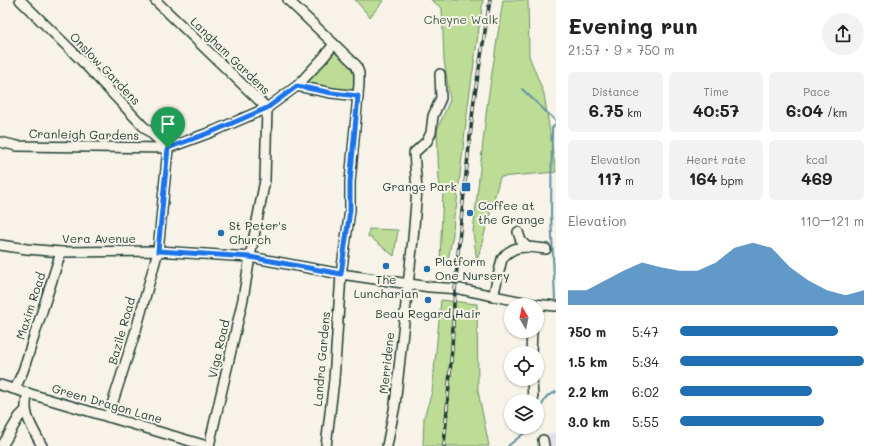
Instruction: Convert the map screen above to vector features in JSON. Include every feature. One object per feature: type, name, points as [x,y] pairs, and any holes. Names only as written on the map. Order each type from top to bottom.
[{"type":"street","name":"Onslow Gardens","points":[[20,0],[78,57],[142,126],[168,148]]},
{"type":"street","name":"Langham Gardens","points":[[155,0],[267,108],[265,180],[250,257]]},
{"type":"street","points":[[288,0],[356,65],[359,72],[350,182],[350,210],[341,274]]},
{"type":"street","name":"Cranleigh Gardens","points":[[0,142],[17,146],[168,148],[214,131],[267,108],[297,86],[334,44]]},
{"type":"street","name":"Merridene","points":[[387,446],[395,405],[407,283],[413,239],[417,190],[414,153],[427,141],[431,133],[433,116],[441,98],[440,74]]},
{"type":"street","points":[[297,86],[326,92],[358,96]]},
{"type":"street","points":[[158,251],[168,148]]},
{"type":"street","points":[[518,232],[521,241],[526,246]]},
{"type":"street","name":"Vera Avenue","points":[[0,245],[61,252],[158,251],[250,257],[341,274],[430,287],[460,289],[504,299]]},
{"type":"street","points":[[493,297],[502,259],[508,253],[526,246],[546,249]]},
{"type":"street","name":"Bazile Road","points":[[108,417],[136,330],[158,251]]},
{"type":"street","name":"Maxim Road","points":[[15,390],[23,371],[61,252]]},
{"type":"street","name":"Viga Road","points":[[208,446],[243,299],[250,257]]},
{"type":"street","name":"Landra Gardens","points":[[326,446],[334,380],[341,274]]},
{"type":"street","name":"Vera Avenue","points":[[544,305],[556,306]]},
{"type":"street","name":"Green Dragon Lane","points":[[0,385],[108,417],[189,444],[208,446]]},
{"type":"street","points":[[28,393],[25,402],[25,411],[42,446]]},
{"type":"street","points":[[2,446],[19,417],[25,411]]},
{"type":"shaded area","points":[[556,432],[556,446],[548,446],[547,434]]},
{"type":"green space","points":[[355,0],[384,0],[370,17]]},
{"type":"green space","name":"Cheyne Walk","points":[[431,0],[483,0],[468,105],[456,210],[454,215],[453,234],[448,260],[440,260],[443,192],[439,182],[437,130],[450,100],[444,60],[442,8]]},
{"type":"green space","name":"Cheyne Walk","points":[[503,0],[528,0],[529,56],[544,94],[556,172],[500,177],[477,261],[473,232],[487,106]]},
{"type":"green space","points":[[335,50],[352,68],[354,77],[354,92],[310,86],[306,83],[305,79]]},
{"type":"green space","points":[[369,229],[398,230],[394,256],[368,237]]},
{"type":"green space","points":[[441,300],[477,304],[478,391],[489,446],[423,446],[424,417],[432,392]]},
{"type":"waterway","points":[[522,89],[556,121]]},
{"type":"waterway","points":[[555,299],[551,215],[552,128],[556,123]]},
{"type":"waterway","points":[[544,401],[547,396],[556,392]]},
{"type":"waterway","points":[[508,446],[523,434]]},
{"type":"railway","points":[[444,446],[460,230],[474,100],[490,0]]},
{"type":"place","name":"Grange Park","points":[[466,187]]},
{"type":"place","name":"Coffee at the Grange","points":[[470,213]]},
{"type":"place","name":"St Peter's Church","points":[[221,233]]},
{"type":"place","name":"The Luncharian","points":[[386,266]]},
{"type":"place","name":"Platform One Nursery","points":[[427,269]]},
{"type":"place","name":"Beau Regard Hair","points":[[428,300]]},
{"type":"route","points":[[297,86],[313,90],[358,96],[350,182],[350,210],[341,274],[250,257],[158,251],[168,148],[214,131],[267,108],[297,86]]}]
